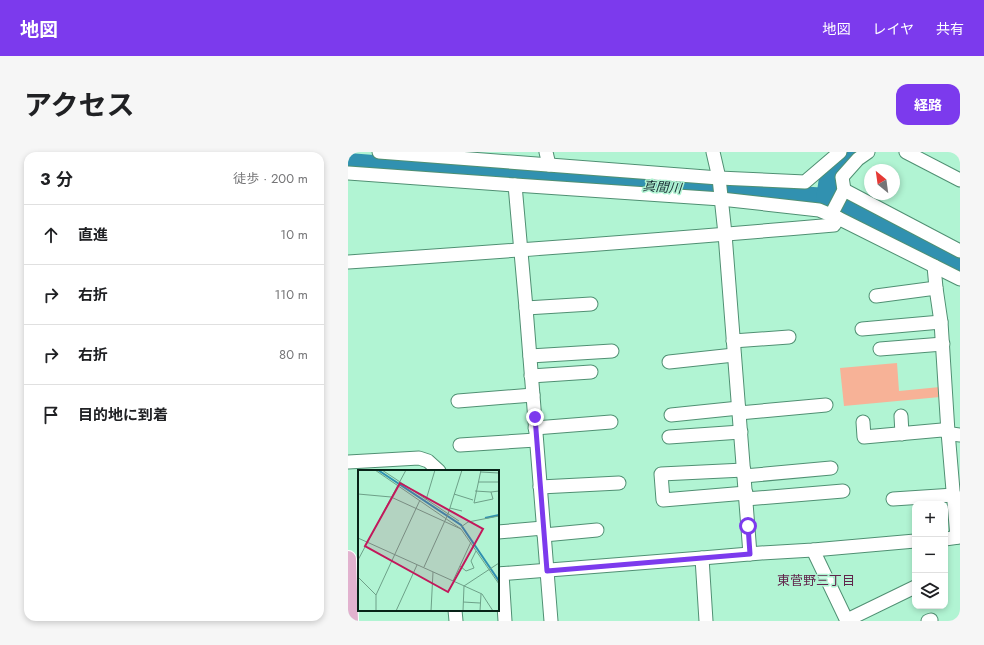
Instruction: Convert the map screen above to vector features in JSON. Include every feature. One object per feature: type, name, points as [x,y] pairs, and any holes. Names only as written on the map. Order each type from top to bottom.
[{"type":"main road","points":[[348,559],[352,588],[350,621]]},
{"type":"street","points":[[379,152],[719,178],[805,182],[840,152]]},
{"type":"street","points":[[546,152],[549,165]]},
{"type":"street","points":[[713,152],[719,178],[725,234],[750,554]]},
{"type":"street","points":[[348,262],[834,225],[834,214],[844,190],[842,177],[858,159],[868,152]]},
{"type":"street","points":[[906,152],[960,180]]},
{"type":"street","points":[[348,173],[515,186],[721,199],[819,210],[834,214],[960,280]]},
{"type":"street","points":[[515,186],[530,356],[550,621]]},
{"type":"street","points":[[844,190],[960,250]]},
{"type":"street","points":[[934,266],[954,434],[954,538]]},
{"type":"street","points":[[876,296],[936,288]]},
{"type":"street","points":[[526,308],[592,304]]},
{"type":"street","points":[[862,329],[941,322]]},
{"type":"street","points":[[733,340],[789,337]]},
{"type":"street","points":[[880,349],[943,344]]},
{"type":"street","points":[[530,356],[612,350]]},
{"type":"street","points":[[669,362],[734,354]]},
{"type":"street","points":[[531,376],[591,372]]},
{"type":"street","points":[[458,401],[533,395]]},
{"type":"street","points":[[671,415],[826,405]]},
{"type":"street","points":[[901,416],[902,434]]},
{"type":"street","points":[[460,445],[611,422]]},
{"type":"street","points":[[863,422],[864,437],[942,430],[954,434]]},
{"type":"street","points":[[669,437],[741,432]]},
{"type":"street","points":[[348,462],[419,458],[428,461],[438,470]]},
{"type":"street","points":[[831,468],[744,473],[661,474],[663,500],[843,490]]},
{"type":"street","points":[[540,487],[619,483]]},
{"type":"street","points":[[893,499],[954,495]]},
{"type":"street","points":[[499,532],[597,530]]},
{"type":"street","points":[[505,621],[500,574],[912,541]]},
{"type":"street","points":[[813,550],[847,620],[912,588]]},
{"type":"street","points":[[702,558],[706,621]]},
{"type":"street","points":[[455,611],[456,621]]},
{"type":"shaded area","points":[[897,363],[899,391],[940,387],[940,397],[844,406],[840,368]]},
{"type":"waterway","points":[[827,199],[830,178],[859,152]]},
{"type":"waterway","name":"真間川","points":[[348,164],[523,178],[827,199],[960,266]]},
{"type":"district","name":"東菅野三丁目","points":[[816,580]]},
{"type":"route","points":[[535,417],[547,571],[750,554],[748,526]]}]
